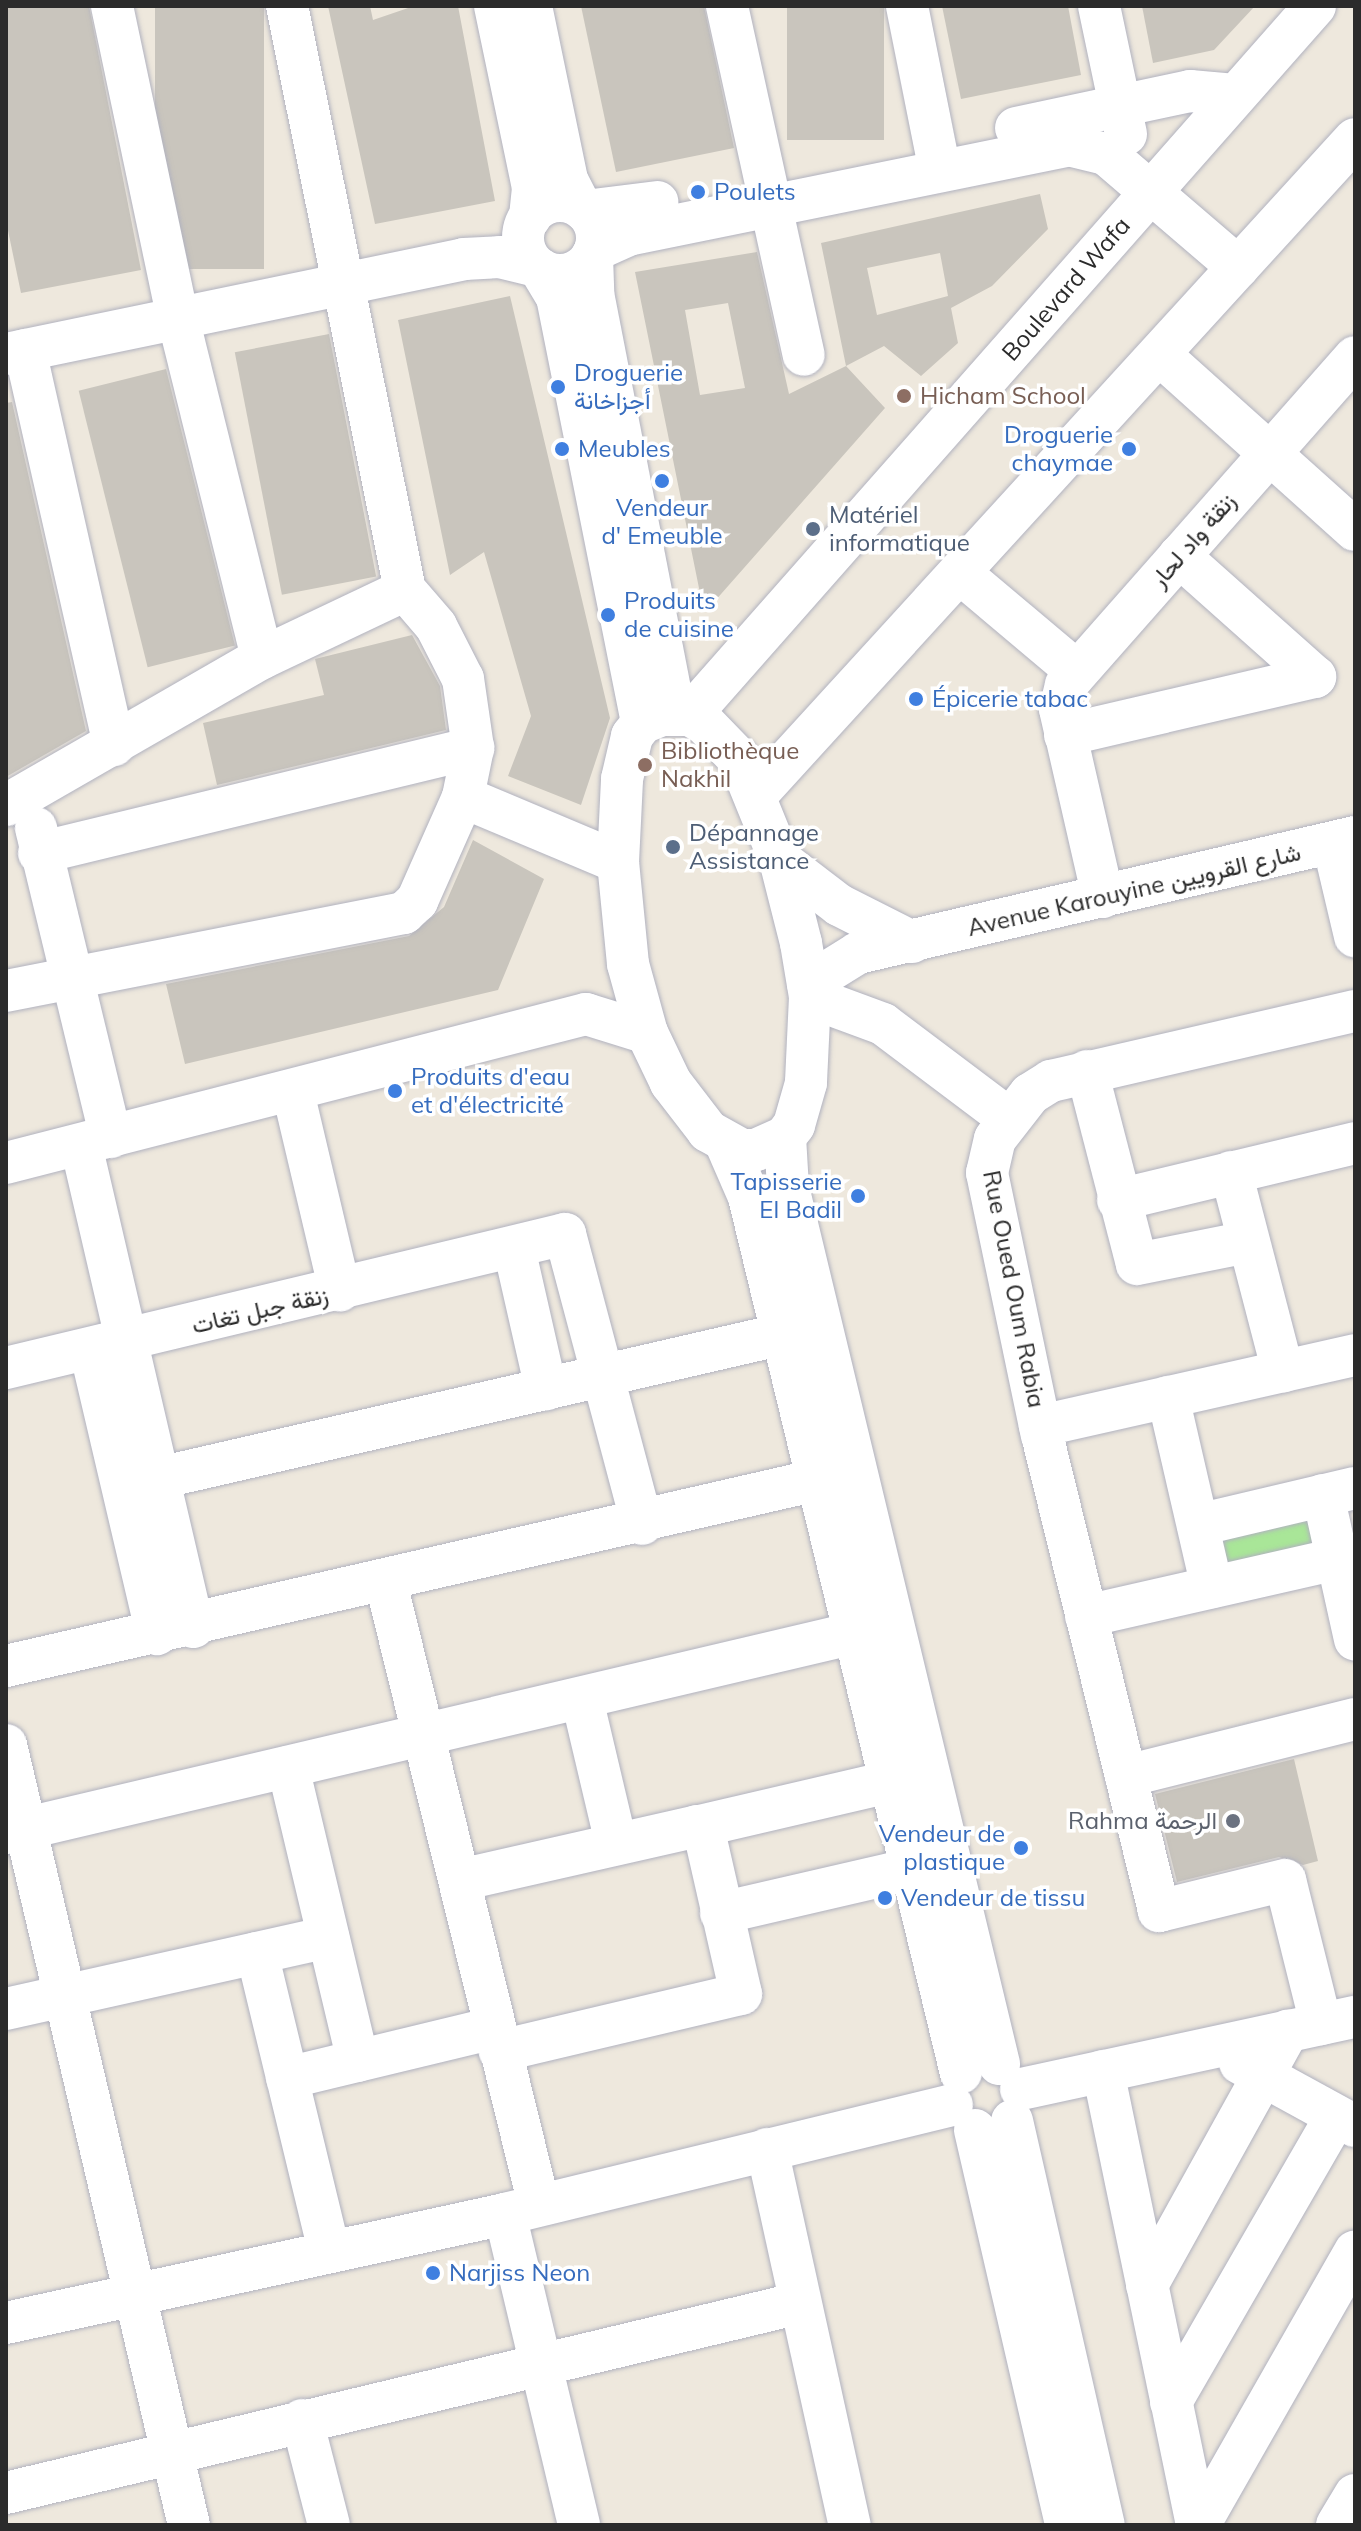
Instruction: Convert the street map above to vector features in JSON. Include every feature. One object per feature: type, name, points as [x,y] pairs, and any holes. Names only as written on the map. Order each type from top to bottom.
[{"type":"street","points":[[112,6],[178,318],[262,658]]},
{"type":"street","points":[[6,991],[404,913],[417,901],[463,797],[473,748],[463,679],[452,652],[405,590],[287,6]]},
{"type":"street","points":[[495,6],[533,188],[524,245],[557,297],[669,717]]},
{"type":"street","points":[[531,6],[567,180],[588,231],[593,293],[669,717]]},
{"type":"street","points":[[727,6],[804,355]]},
{"type":"street","points":[[907,6],[937,158]]},
{"type":"street","points":[[1099,6],[1119,106],[1143,183]]},
{"type":"street","name":"Boulevard Wafa","points":[[726,1144],[687,1106],[647,1033],[628,964],[618,862],[622,779],[632,736],[669,717],[1143,183],[1235,95],[1315,6]]},
{"type":"street","points":[[114,745],[16,352],[464,259],[500,257],[569,274],[588,231],[623,210],[769,192],[937,158],[1119,106],[1190,91],[1235,95]]},
{"type":"street","points":[[756,795],[1355,139]]},
{"type":"street","points":[[937,158],[1069,145],[1106,154],[1238,267]]},
{"type":"street","points":[[464,259],[553,202],[588,231]]},
{"type":"street","points":[[1160,355],[1271,450],[1355,530]]},
{"type":"street","name":"زنقة واد لحار","points":[[1103,897],[1065,735],[1061,696],[1075,670],[1355,357]]},
{"type":"street","points":[[1065,735],[1313,680],[1313,670],[1179,556]]},
{"type":"street","points":[[960,573],[1075,670]]},
{"type":"street","points":[[175,1630],[108,1345],[96,1141],[71,977],[39,853],[18,798],[262,658],[405,590]]},
{"type":"street","points":[[669,717],[729,744],[756,795],[780,860],[809,991],[806,1083],[785,1137],[788,1187],[986,2097],[1066,2525]]},
{"type":"street","points":[[39,853],[473,748]]},
{"type":"street","points":[[463,797],[618,862]]},
{"type":"street","points":[[1344,840],[1355,936]]},
{"type":"street","name":"Avenue Karouyine شارع القرويين","points":[[809,991],[858,953],[1344,840]]},
{"type":"street","points":[[780,860],[839,905],[912,942]]},
{"type":"street","points":[[586,1014],[628,964]]},
{"type":"street","points":[[809,991],[883,1024],[1009,1119]]},
{"type":"street","name":"Rue Oued Oum Rabia","points":[[1321,2024],[1285,1880],[1159,1911],[1040,1426],[987,1173],[989,1152],[1009,1119],[1041,1085],[1087,1071],[1355,1011]]},
{"type":"street","points":[[6,1163],[293,1092],[586,1014],[647,1033]]},
{"type":"street","points":[[1087,1071],[1118,1200],[1140,1266],[1248,1242]]},
{"type":"street","points":[[293,1092],[340,1291]]},
{"type":"street","points":[[726,1144],[756,1150],[785,1137]]},
{"type":"street","points":[[1118,1200],[1355,1143]]},
{"type":"street","points":[[726,1144],[749,1197],[911,1869],[986,2097],[1104,2525]]},
{"type":"street","points":[[1231,1172],[1283,1371]]},
{"type":"street","name":"زنقة جبل تغات","points":[[6,1368],[340,1291],[565,1234],[603,1378]]},
{"type":"street","points":[[514,1248],[546,1389]]},
{"type":"street","points":[[159,1478],[783,1334]]},
{"type":"street","points":[[108,1345],[159,1478],[175,1630]]},
{"type":"street","points":[[1040,1426],[1355,1355]]},
{"type":"street","points":[[603,1378],[642,1524]]},
{"type":"street","points":[[1168,1397],[1212,1587]]},
{"type":"street","points":[[6,1666],[386,1583],[817,1480]]},
{"type":"street","points":[[1198,1525],[1339,1491],[1336,1559],[1355,1639]]},
{"type":"street","points":[[1086,1616],[1336,1559]]},
{"type":"street","points":[[386,1583],[426,1735],[497,2039],[541,2364],[579,2525]]},
{"type":"street","points":[[16,1831],[855,1633]]},
{"type":"street","points":[[582,1699],[616,1843]]},
{"type":"street","points":[[1126,1776],[1355,1719]]},
{"type":"street","points":[[6,1745],[16,1831],[66,1996],[138,2291],[189,2525]]},
{"type":"street","points":[[288,1767],[358,2061]]},
{"type":"street","points":[[460,1880],[889,1782]]},
{"type":"street","points":[[287,2078],[358,2061],[741,1994],[700,1826]]},
{"type":"street","points":[[721,1913],[911,1869]]},
{"type":"street","points":[[6,2009],[328,1937]]},
{"type":"street","points":[[257,1953],[329,2250]]},
{"type":"street","points":[[6,2323],[138,2291],[522,2209],[986,2097],[1321,2024]]},
{"type":"street","points":[[1147,2285],[1264,2076],[1321,2024]]},
{"type":"street","points":[[1171,2402],[1346,2121],[1213,2048]]},
{"type":"street","points":[[1103,2071],[1198,2525]]},
{"type":"street","points":[[767,2149],[850,2525]]},
{"type":"street","points":[[1198,2525],[1355,2251]]},
{"type":"street","points":[[22,2502],[173,2452],[800,2303]]},
{"type":"street","points":[[302,2420],[329,2525]]},
{"type":"green space","points":[[1323,1495],[1335,1559],[1209,1583],[1196,1520]]},
{"type":"building","points":[[6,6],[89,6],[141,270],[21,293],[6,221]]},
{"type":"building","points":[[155,6],[264,6],[264,269],[155,269]]},
{"type":"building","points":[[328,6],[370,6],[373,20],[414,6],[458,6],[495,201],[375,224]]},
{"type":"building","points":[[581,6],[704,6],[734,148],[616,172]]},
{"type":"building","points":[[787,6],[884,6],[884,140],[787,140]]},
{"type":"building","points":[[942,6],[1068,6],[1081,75],[961,99]]},
{"type":"building","points":[[1142,6],[1255,6],[1214,50],[1153,63]]},
{"type":"building","points":[[1040,194],[1048,229],[992,286],[951,308],[958,343],[921,376],[884,346],[846,366],[821,243]],"holes":[[[940,253],[948,296],[877,315],[867,268]]]},
{"type":"building","points":[[757,252],[789,394],[846,366],[885,408],[714,602],[700,593],[635,272]],"holes":[[[728,303],[745,388],[700,395],[685,310]]]},
{"type":"building","points":[[510,296],[610,718],[581,805],[508,776],[531,716],[484,552],[450,575],[398,320]]},
{"type":"building","points":[[329,334],[376,576],[282,595],[235,352]]},
{"type":"building","points":[[166,369],[235,646],[148,667],[79,391]]},
{"type":"building","points":[[12,402],[86,731],[6,777],[6,403]]},
{"type":"building","points":[[412,635],[440,686],[446,730],[217,785],[203,723],[324,695],[315,659]]},
{"type":"building","points":[[473,840],[544,879],[498,990],[185,1064],[166,984],[409,936],[444,907]]},
{"type":"building","name":"Rahma الرحمة","points":[[1294,1759],[1318,1861],[1303,1865],[1279,1857],[1177,1882],[1155,1794]]},
{"type":"place","name":"Poulets","points":[[698,192]]},
{"type":"place","name":"Droguerie أجزاخانة","points":[[558,387]]},
{"type":"place","name":"Hicham School","points":[[904,396]]},
{"type":"place","name":"Meubles","points":[[562,449]]},
{"type":"place","name":"Droguerie chaymae","points":[[1129,449]]},
{"type":"place","name":"Vendeur d' Emeuble","points":[[662,481]]},
{"type":"place","name":"Matériel informatique","points":[[813,529]]},
{"type":"place","name":"Produits de cuisine","points":[[608,615]]},
{"type":"place","name":"Épicerie tabac","points":[[916,699]]},
{"type":"place","name":"Bibliothèque Nakhil","points":[[645,765]]},
{"type":"place","name":"Dépannage Assistance","points":[[673,847]]},
{"type":"place","name":"Produits d'eau et d'électricité","points":[[395,1091]]},
{"type":"place","name":"Tapisserie El Badil","points":[[858,1196]]},
{"type":"place","name":"Rahma الرحمة","points":[[1233,1821]]},
{"type":"place","name":"Vendeur de plastique","points":[[1021,1848]]},
{"type":"place","name":"Vendeur de tissu","points":[[885,1898]]},
{"type":"place","name":"Narjiss Neon","points":[[433,2273]]}]
